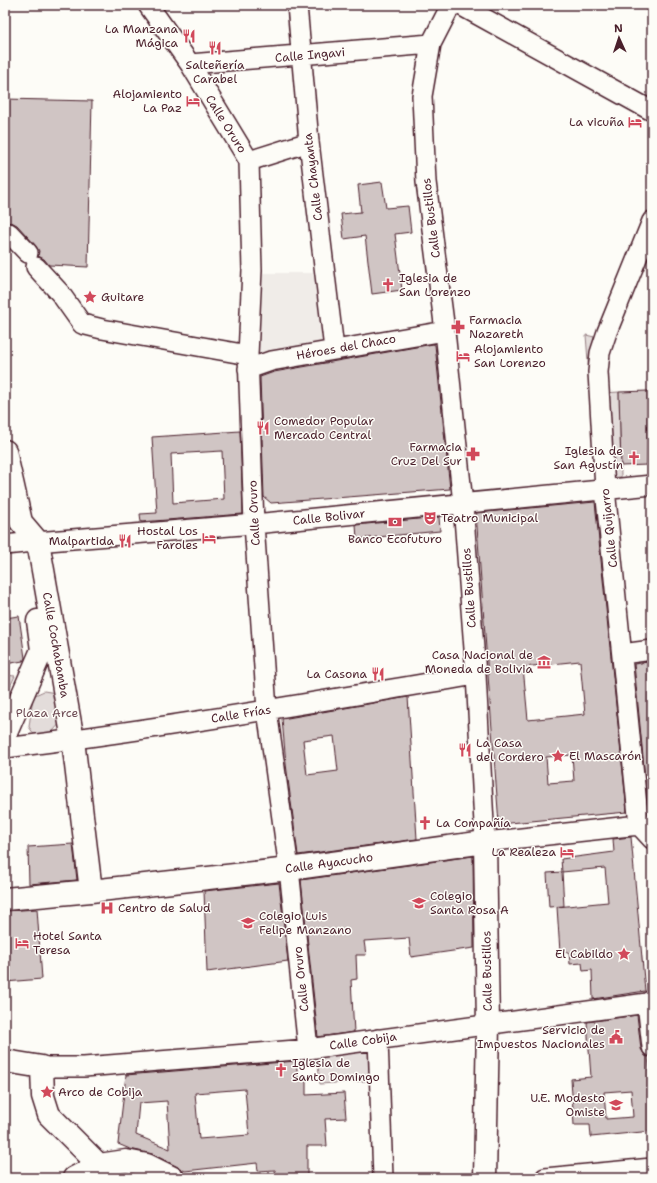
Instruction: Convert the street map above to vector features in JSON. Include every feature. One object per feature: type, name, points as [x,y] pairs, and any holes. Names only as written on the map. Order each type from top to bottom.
[{"type":"main road","points":[[5,451],[21,522],[22,543]]},
{"type":"main road","points":[[5,524],[22,543]]},
{"type":"main road","name":"Calle Cochabamba","points":[[5,735],[42,650],[29,553],[22,543]]},
{"type":"main road","name":"Calle Cochabamba","points":[[22,543],[61,672],[72,740],[91,891]]},
{"type":"main road","name":"Calle Ayacucho","points":[[5,899],[289,869],[485,842]]},
{"type":"main road","name":"Calle Bustillos","points":[[485,842],[488,1025],[485,1178]]},
{"type":"main road","name":"Calle Cobija","points":[[5,1061],[42,1067]]},
{"type":"main road","points":[[42,1067],[43,1096],[49,1115],[99,1165]]},
{"type":"main road","points":[[74,1178],[99,1165],[126,1161],[146,1165],[173,1178]]},
{"type":"street","name":"Calle Oruro","points":[[148,5],[190,64],[249,161],[252,270],[248,362],[254,524],[267,710],[289,869],[308,1049]]},
{"type":"street","name":"Calle Chayanta","points":[[297,5],[309,142],[334,349]]},
{"type":"street","name":"Calle Bustillos","points":[[451,5],[431,44],[422,96],[426,182],[445,330],[463,504],[476,675],[485,842]]},
{"type":"street","points":[[460,5],[652,111]]},
{"type":"street","name":"Calle Ingavi","points":[[190,64],[301,56],[431,44]]},
{"type":"street","points":[[249,161],[309,142]]},
{"type":"street","name":"Calle Quijarro","points":[[646,825],[622,654],[605,489],[598,372],[600,353],[607,332],[652,222]]},
{"type":"street","points":[[5,233],[9,233],[60,293],[82,324],[248,362]]},
{"type":"street","name":"Héroes del Chaco","points":[[248,362],[271,361],[445,330]]},
{"type":"street","name":"Calle Bolivar","points":[[22,543],[254,524],[652,484]]},
{"type":"street","points":[[622,654],[652,650]]},
{"type":"street","points":[[33,672],[61,672]]},
{"type":"street","name":"Calle Frías","points":[[5,748],[72,740],[267,710],[476,675]]},
{"type":"street","points":[[646,825],[652,839]]},
{"type":"street","name":"Calle Ayacucho","points":[[485,842],[646,825]]},
{"type":"street","points":[[650,1002],[652,1047]]},
{"type":"street","name":"Calle Cobija","points":[[42,1067],[84,1067],[308,1049],[650,1002]]},
{"type":"street","points":[[378,1039],[383,1178]]},
{"type":"street","points":[[545,1178],[652,1168]]},
{"type":"shaded area","points":[[257,273],[316,273],[326,342],[265,355],[258,351]]},
{"type":"shaded area","points":[[126,1170],[138,1176],[137,1178],[101,1178]]},
{"type":"green space","points":[[586,335],[607,340],[604,393],[619,392],[621,477],[597,479]]},
{"type":"green space","points":[[5,675],[15,676],[5,697]]},
{"type":"green space","name":"Plaza Arce","points":[[44,691],[56,693],[63,720],[52,732],[34,734],[29,727],[33,696]]},
{"type":"green space","points":[[379,1046],[381,1080],[320,1084],[317,1056]]},
{"type":"building","points":[[5,99],[92,101],[88,267],[49,265],[44,259],[38,256],[39,251],[36,246],[17,225],[5,222]]},
{"type":"building","points":[[382,182],[386,208],[408,206],[411,232],[395,234],[402,290],[372,294],[365,236],[344,239],[341,214],[361,212],[358,185]]},
{"type":"building","points":[[433,344],[435,345],[450,489],[271,503],[264,497],[260,377],[274,372]]},
{"type":"building","points":[[648,391],[647,465],[621,466],[619,392]]},
{"type":"building","points":[[240,431],[243,514],[141,522],[140,514],[157,513],[152,437]],"holes":[[[222,451],[224,499],[173,503],[171,454]]]},
{"type":"building","name":"Casa Nacional de Moneda de Bolivia","points":[[595,502],[627,812],[499,824],[476,513]],"holes":[[[580,661],[585,714],[528,720],[523,667]],[[572,755],[574,781],[548,783],[546,757]]]},
{"type":"building","points":[[439,517],[440,531],[357,539],[356,525]]},
{"type":"building","points":[[19,616],[25,658],[23,661],[5,664],[5,618]]},
{"type":"building","points":[[648,662],[650,673],[652,672],[652,809],[648,809],[634,664]]},
{"type":"building","points":[[408,697],[417,839],[298,855],[286,764],[282,719]],"holes":[[[334,736],[338,771],[307,775],[303,740]]]},
{"type":"building","points":[[631,837],[645,991],[593,999],[592,970],[583,971],[582,963],[570,964],[569,952],[560,952],[557,907],[608,902],[605,868],[562,872],[561,859],[614,852],[613,839]]},
{"type":"building","points":[[73,844],[77,880],[29,884],[28,847]]},
{"type":"building","points":[[473,856],[474,948],[411,957],[409,938],[364,941],[366,955],[356,955],[357,979],[351,980],[354,1032],[318,1037],[301,880]]},
{"type":"building","points":[[562,872],[564,906],[549,907],[547,873]]},
{"type":"building","name":"Colegio Luis Felipe Manzano","points":[[279,883],[288,961],[207,972],[204,891]]},
{"type":"building","name":"Hotel Santa Teresa","points":[[37,909],[42,979],[5,982],[5,911]]},
{"type":"building","points":[[637,1015],[641,1049],[645,1056],[648,1057],[652,1094],[652,1131],[591,1137],[590,1125],[574,1125],[571,1079],[591,1077],[587,1022]],"holes":[[[631,1090],[633,1117],[606,1119],[604,1092]]]},
{"type":"building","points":[[296,1061],[298,1078],[306,1077],[306,1095],[344,1093],[346,1118],[325,1119],[327,1146],[307,1146],[307,1178],[276,1178],[275,1170],[258,1171],[257,1163],[185,1171],[152,1154],[130,1149],[118,1144],[126,1075]],"holes":[[[245,1089],[249,1135],[199,1139],[195,1093]],[[167,1101],[170,1149],[136,1135],[139,1103]]]},
{"type":"place","name":"La Manzana Mágica","points":[[189,36]]},
{"type":"place","name":"Salteñería Carabel","points":[[215,48]]},
{"type":"place","name":"Alojamiento La Paz","points":[[193,101]]},
{"type":"place","name":"La vicuña","points":[[635,122]]},
{"type":"place","name":"Iglesia de San Lorenzo","points":[[388,285]]},
{"type":"place","name":"Guitare","points":[[90,297]]},
{"type":"place","name":"Farmacia Nazareth","points":[[458,327]]},
{"type":"place","name":"Alojamiento San Lorenzo","points":[[463,356]]},
{"type":"place","name":"Comedor Popular Mercado Central","points":[[263,428]]},
{"type":"place","name":"Farmacia Cruz Del Sur","points":[[473,454]]},
{"type":"place","name":"Iglesia de San Agustín","points":[[634,458]]},
{"type":"place","name":"Teatro Municipal","points":[[430,518]]},
{"type":"place","name":"Banco Ecofuturo","points":[[395,522]]},
{"type":"place","name":"Hostal Los Faroles","points":[[209,538]]},
{"type":"place","name":"Malpartida","points":[[125,541]]},
{"type":"place","name":"Casa Nacional de Moneda de Bolivia","points":[[544,662]]},
{"type":"place","name":"La Casona","points":[[378,674]]},
{"type":"place","name":"La Casa del Cordero","points":[[465,750]]},
{"type":"place","name":"El Mascarón","points":[[558,756]]},
{"type":"place","name":"La Compañía","points":[[425,823]]},
{"type":"place","name":"La Realeza","points":[[567,852]]},
{"type":"place","name":"Colegio Santa Rosa A","points":[[419,903]]},
{"type":"place","name":"Centro de Salud","points":[[107,908]]},
{"type":"place","name":"Colegio Luis Felipe Manzano","points":[[248,923]]},
{"type":"place","name":"Hotel Santa Teresa","points":[[22,943]]},
{"type":"place","name":"El Cabildo","points":[[624,954]]},
{"type":"place","name":"Servicio de Impuestos Nacionales","points":[[616,1037]]},
{"type":"place","name":"Iglesia de Santo Domingo","points":[[281,1070]]},
{"type":"place","name":"Arco de Cobija","points":[[47,1092]]},
{"type":"place","name":"U.E. Modesto Omiste","points":[[616,1105]]}]
